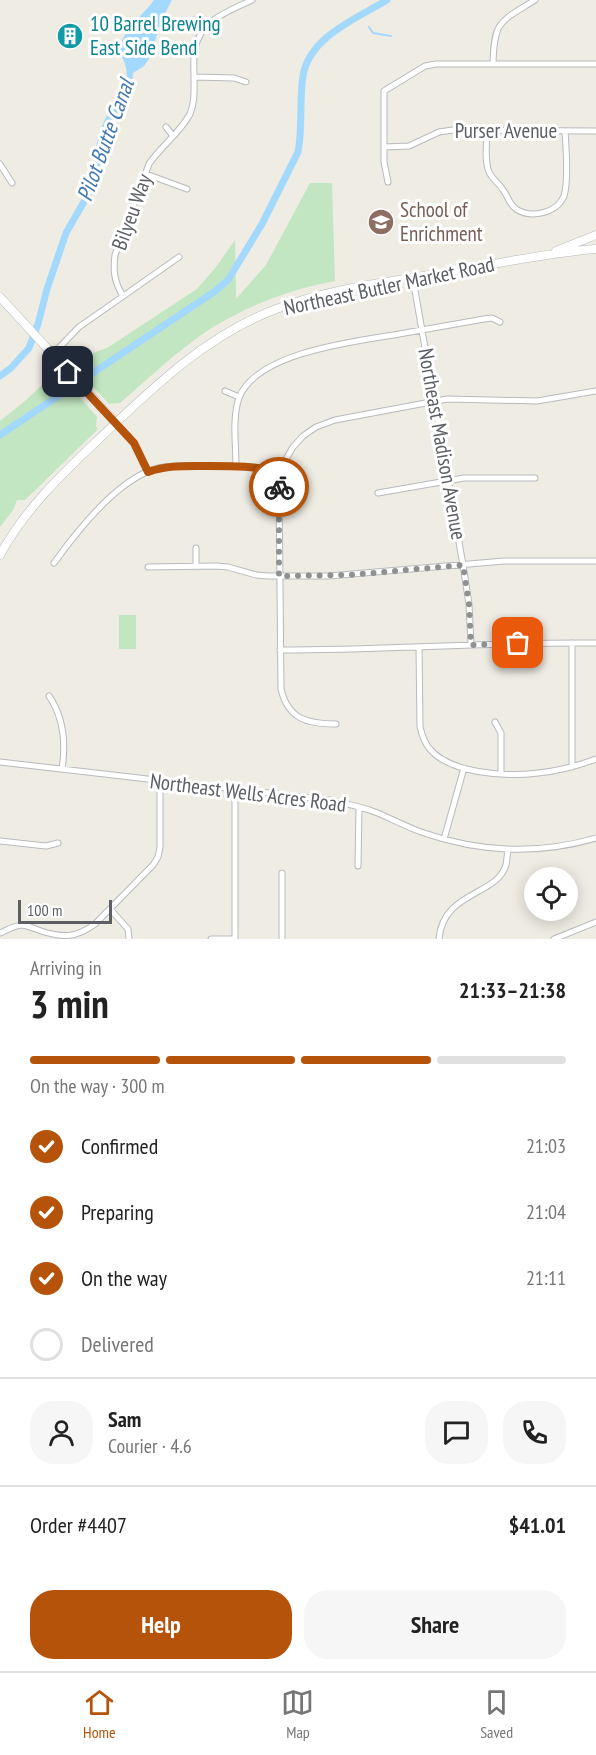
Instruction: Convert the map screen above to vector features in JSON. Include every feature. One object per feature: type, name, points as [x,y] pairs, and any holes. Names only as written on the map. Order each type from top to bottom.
[{"type":"main road","points":[[596,236],[596,249]]},
{"type":"main road","name":"Northeast Butler Market Road","points":[[552,253],[596,236]]},
{"type":"main road","name":"Northeast Butler Market Road","points":[[0,555],[22,520],[41,496],[116,423],[194,354],[240,325],[299,301],[336,292],[552,253],[596,249]]},
{"type":"main road","points":[[0,297],[116,423]]},
{"type":"street","name":"Bilyeu Way","points":[[123,296],[117,288],[114,277],[115,255],[154,156],[174,136],[190,112],[194,98],[195,50],[202,32],[211,21],[240,3],[252,0]]},
{"type":"street","points":[[493,64],[494,42],[500,24],[535,0]]},
{"type":"street","points":[[388,182],[384,162],[384,91],[430,64],[596,64]]},
{"type":"street","points":[[194,77],[234,78],[246,82]]},
{"type":"street","points":[[166,127],[174,136]]},
{"type":"street","points":[[487,130],[487,167],[491,176],[503,189],[514,207],[531,214],[555,208],[563,198],[566,184],[566,131]]},
{"type":"street","name":"Purser Avenue","points":[[384,147],[410,146],[445,131],[596,131]]},
{"type":"street","points":[[0,165],[12,183]]},
{"type":"street","points":[[146,174],[187,189]]},
{"type":"street","points":[[52,355],[79,327],[179,257]]},
{"type":"street","name":"Northeast Madison Avenue","points":[[413,279],[463,565],[469,604],[471,645]]},
{"type":"street","points":[[236,466],[236,419],[240,397],[247,385],[260,373],[288,359],[331,346],[484,319],[492,318],[500,322]]},
{"type":"street","points":[[225,391],[240,397]]},
{"type":"street","points":[[336,724],[306,721],[289,709],[281,689],[279,486],[286,459],[293,447],[316,427],[335,420],[461,398],[537,401],[596,391]]},
{"type":"street","points":[[116,423],[134,443],[148,472]]},
{"type":"street","points":[[54,563],[73,536],[94,514],[133,479],[148,472],[172,466],[236,466],[282,472]]},
{"type":"street","points":[[378,493],[475,478],[535,478]]},
{"type":"street","points":[[196,548],[196,567]]},
{"type":"street","points":[[148,567],[228,567],[256,574],[279,576],[350,575],[526,560],[596,561]]},
{"type":"street","points":[[572,643],[572,767]]},
{"type":"street","points":[[280,650],[596,643]]},
{"type":"street","points":[[419,647],[419,716],[423,739],[438,757],[464,768],[501,774],[538,773],[572,767],[596,759]]},
{"type":"street","points":[[49,696],[57,708],[63,736],[65,750],[62,769]]},
{"type":"street","points":[[495,723],[501,734],[501,774]]},
{"type":"street","name":"Northeast Wells Acres Road","points":[[0,762],[330,800],[359,807],[444,839],[508,850],[550,848],[596,838]]},
{"type":"street","points":[[444,839],[464,768]]},
{"type":"street","points":[[0,933],[23,925],[56,935],[70,936],[84,932],[95,924],[153,865],[158,857],[160,781]]},
{"type":"street","points":[[211,939],[235,939],[235,790]]},
{"type":"street","points":[[358,866],[359,807]]},
{"type":"street","points":[[0,841],[46,846],[58,843]]},
{"type":"street","points":[[439,939],[446,915],[459,902],[498,879],[506,866],[508,850]]},
{"type":"street","points":[[282,873],[282,939]]},
{"type":"street","points":[[110,909],[128,929],[129,939]]},
{"type":"street","points":[[554,939],[596,922]]},
{"type":"green space","points":[[310,183],[332,183],[335,281],[302,288],[225,320],[187,346],[120,403],[109,404],[70,361],[107,348],[197,289],[235,240],[236,299],[266,265]]},
{"type":"green space","points":[[56,372],[97,417],[98,429],[25,500],[17,500],[13,510],[0,527],[0,421]]},
{"type":"green space","points":[[119,615],[136,615],[136,649],[119,649]]},
{"type":"water","points":[[154,0],[172,0],[163,17],[149,59],[144,66],[133,73],[130,101],[116,99],[127,76],[121,53],[122,41],[132,25]]},
{"type":"waterway","points":[[0,435],[214,292],[228,280],[262,224],[298,152],[302,85],[307,62],[314,50],[336,30],[387,0]]},
{"type":"waterway","points":[[369,27],[373,33],[391,36]]},
{"type":"waterway","name":"Pilot Butte Canal","points":[[0,376],[11,368],[29,348],[66,233],[93,186],[102,135],[109,119],[126,94]]},
{"type":"way so far","points":[[279,487],[279,576],[350,575],[463,565],[469,604],[471,645],[518,643]]},
{"type":"place","name":"10 Barrel Brewing East Side Bend","points":[[70,36]]},
{"type":"place","name":"School of Enrichment","points":[[381,222]]},
{"type":"route","points":[[68,372],[134,443],[148,472],[172,466],[265,468],[282,472],[279,487]]}]
